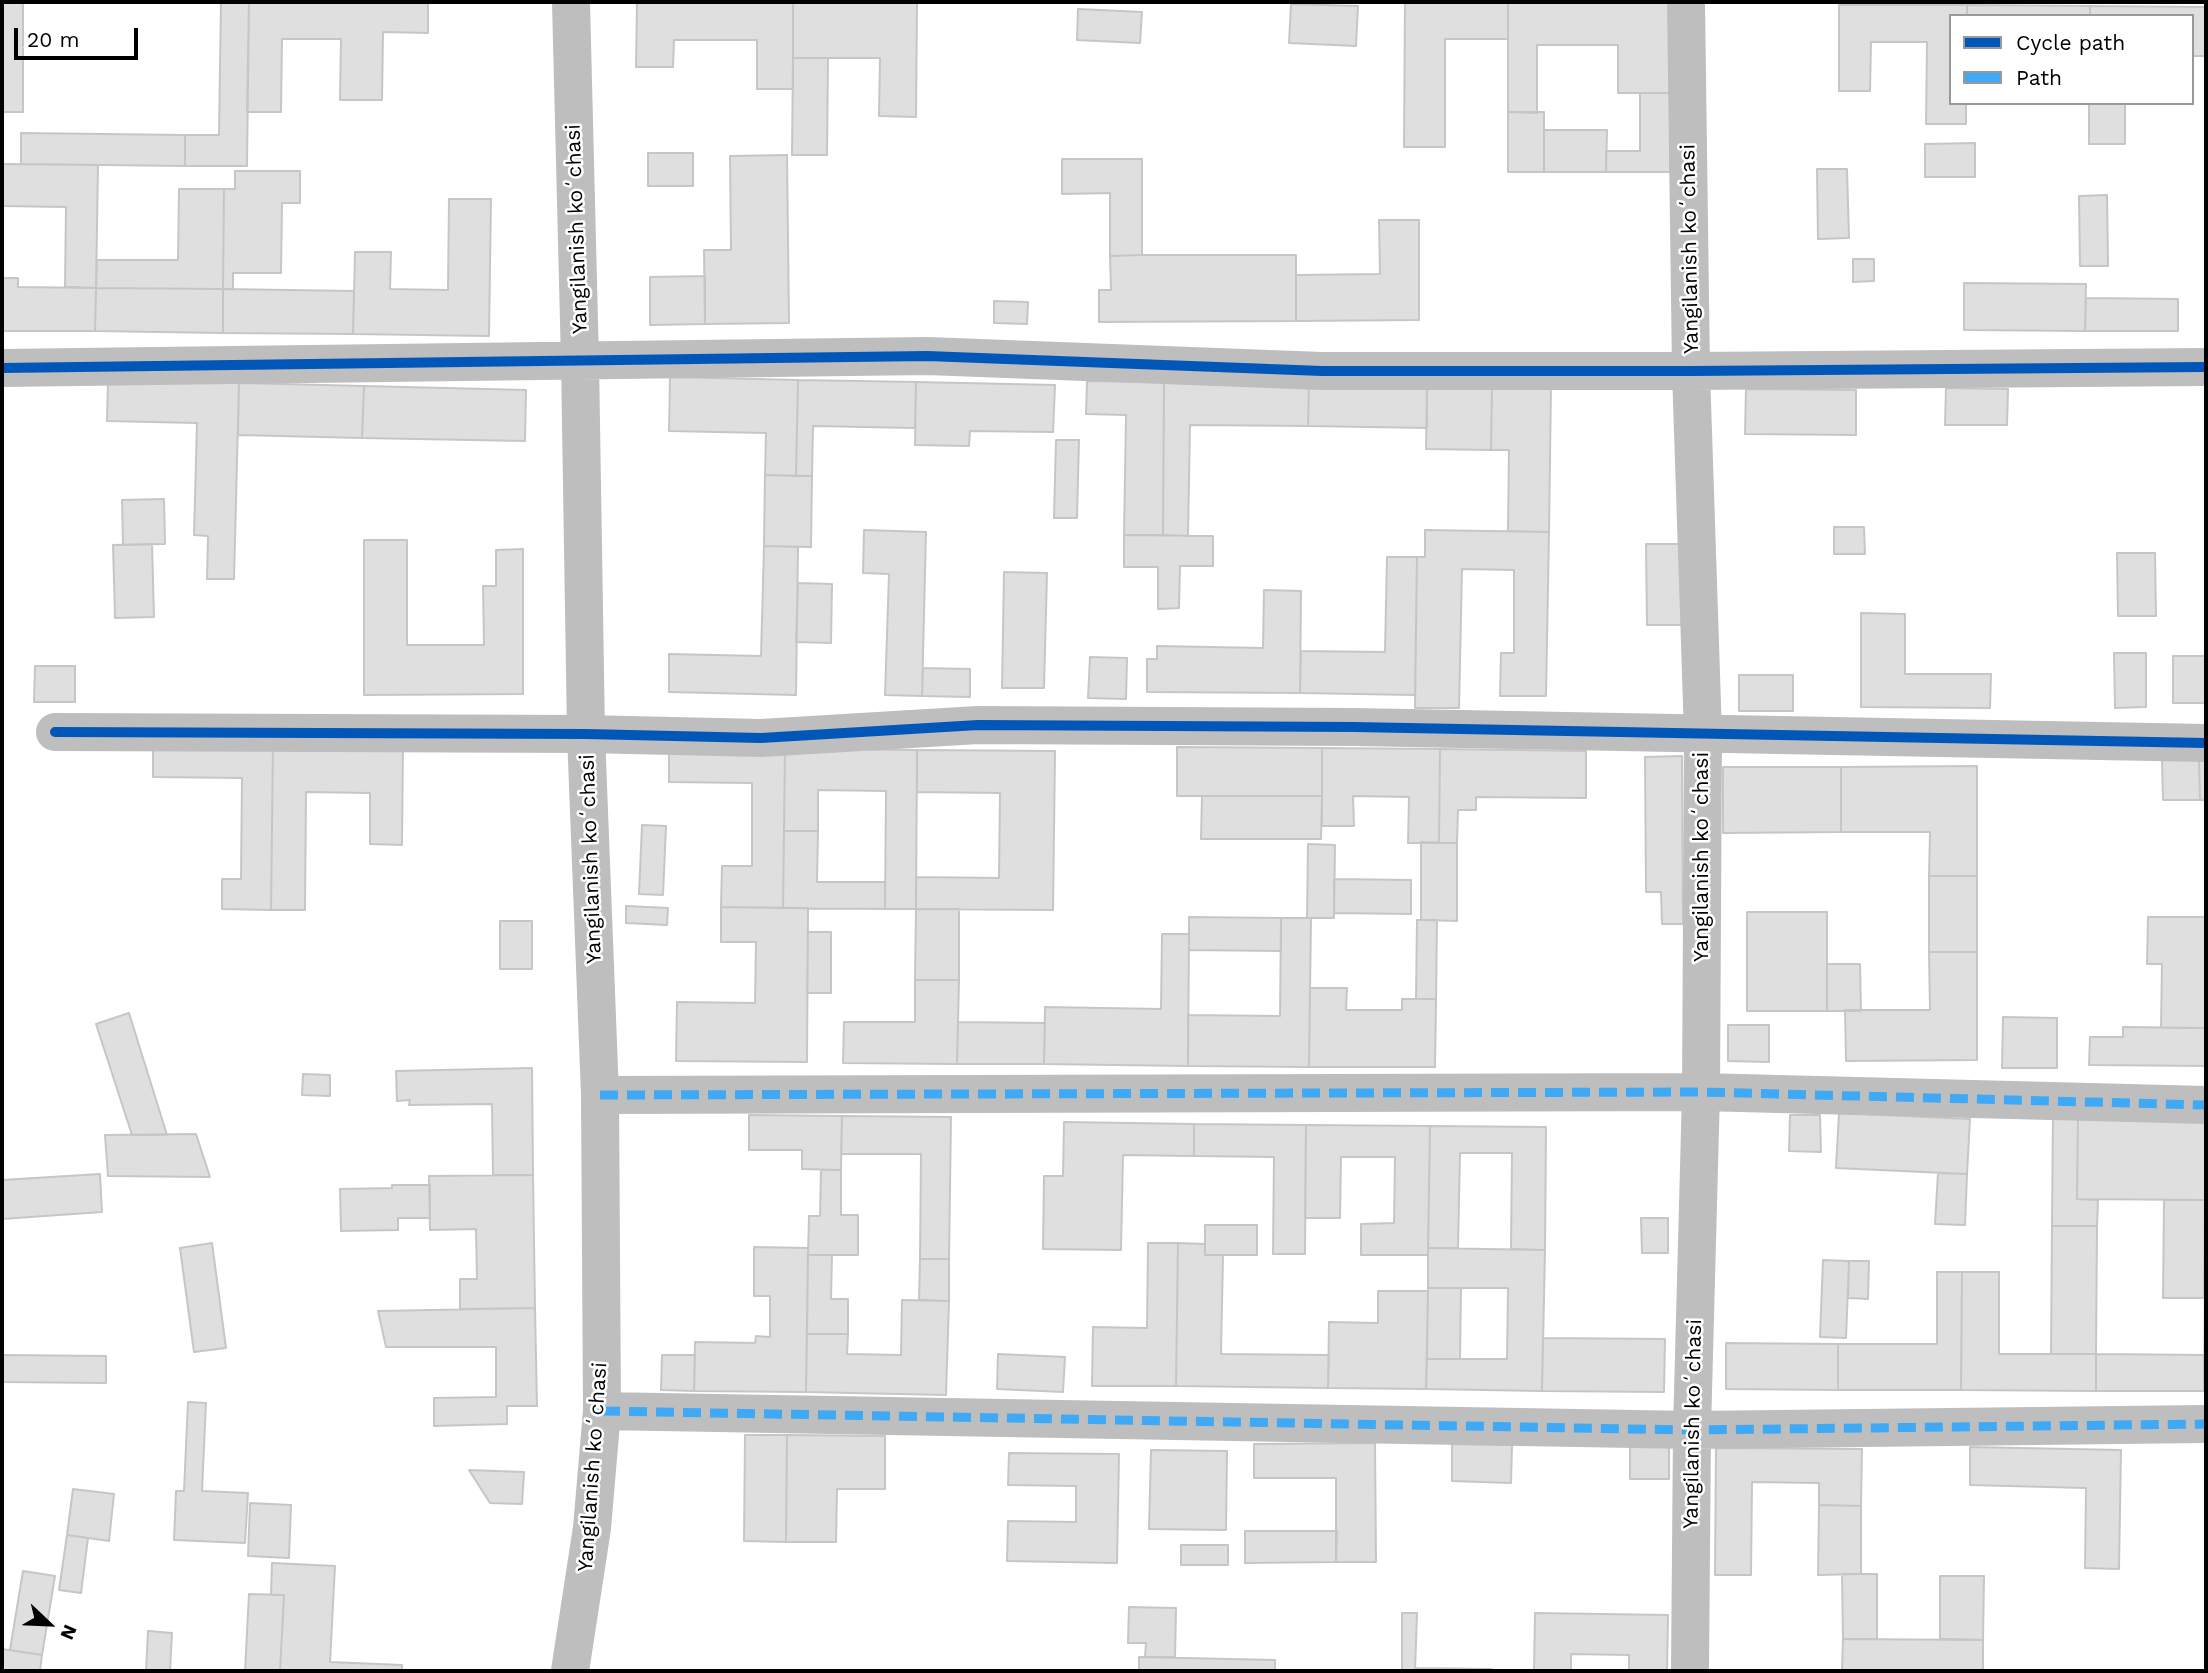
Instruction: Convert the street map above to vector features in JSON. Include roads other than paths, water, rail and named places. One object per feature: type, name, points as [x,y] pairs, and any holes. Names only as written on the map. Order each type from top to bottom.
[{"type":"street","name":"Yangilanish koʻchasi","points":[[570,1671],[592,1528],[602,1411],[600,1095],[586,734],[571,2]]},
{"type":"street","name":"Yangilanish koʻchasi","points":[[1686,2],[1691,371],[1703,734],[1701,1092],[1692,1430],[1690,1671]]},
{"type":"street","points":[[2,368],[927,356],[1322,371],[2206,367]]},
{"type":"street","points":[[55,733],[586,734],[761,738],[992,725],[1354,727],[2206,743]]},
{"type":"street","points":[[600,1095],[1701,1092],[2206,1105]]},
{"type":"street","points":[[602,1411],[1692,1430],[2206,1424]]}]
